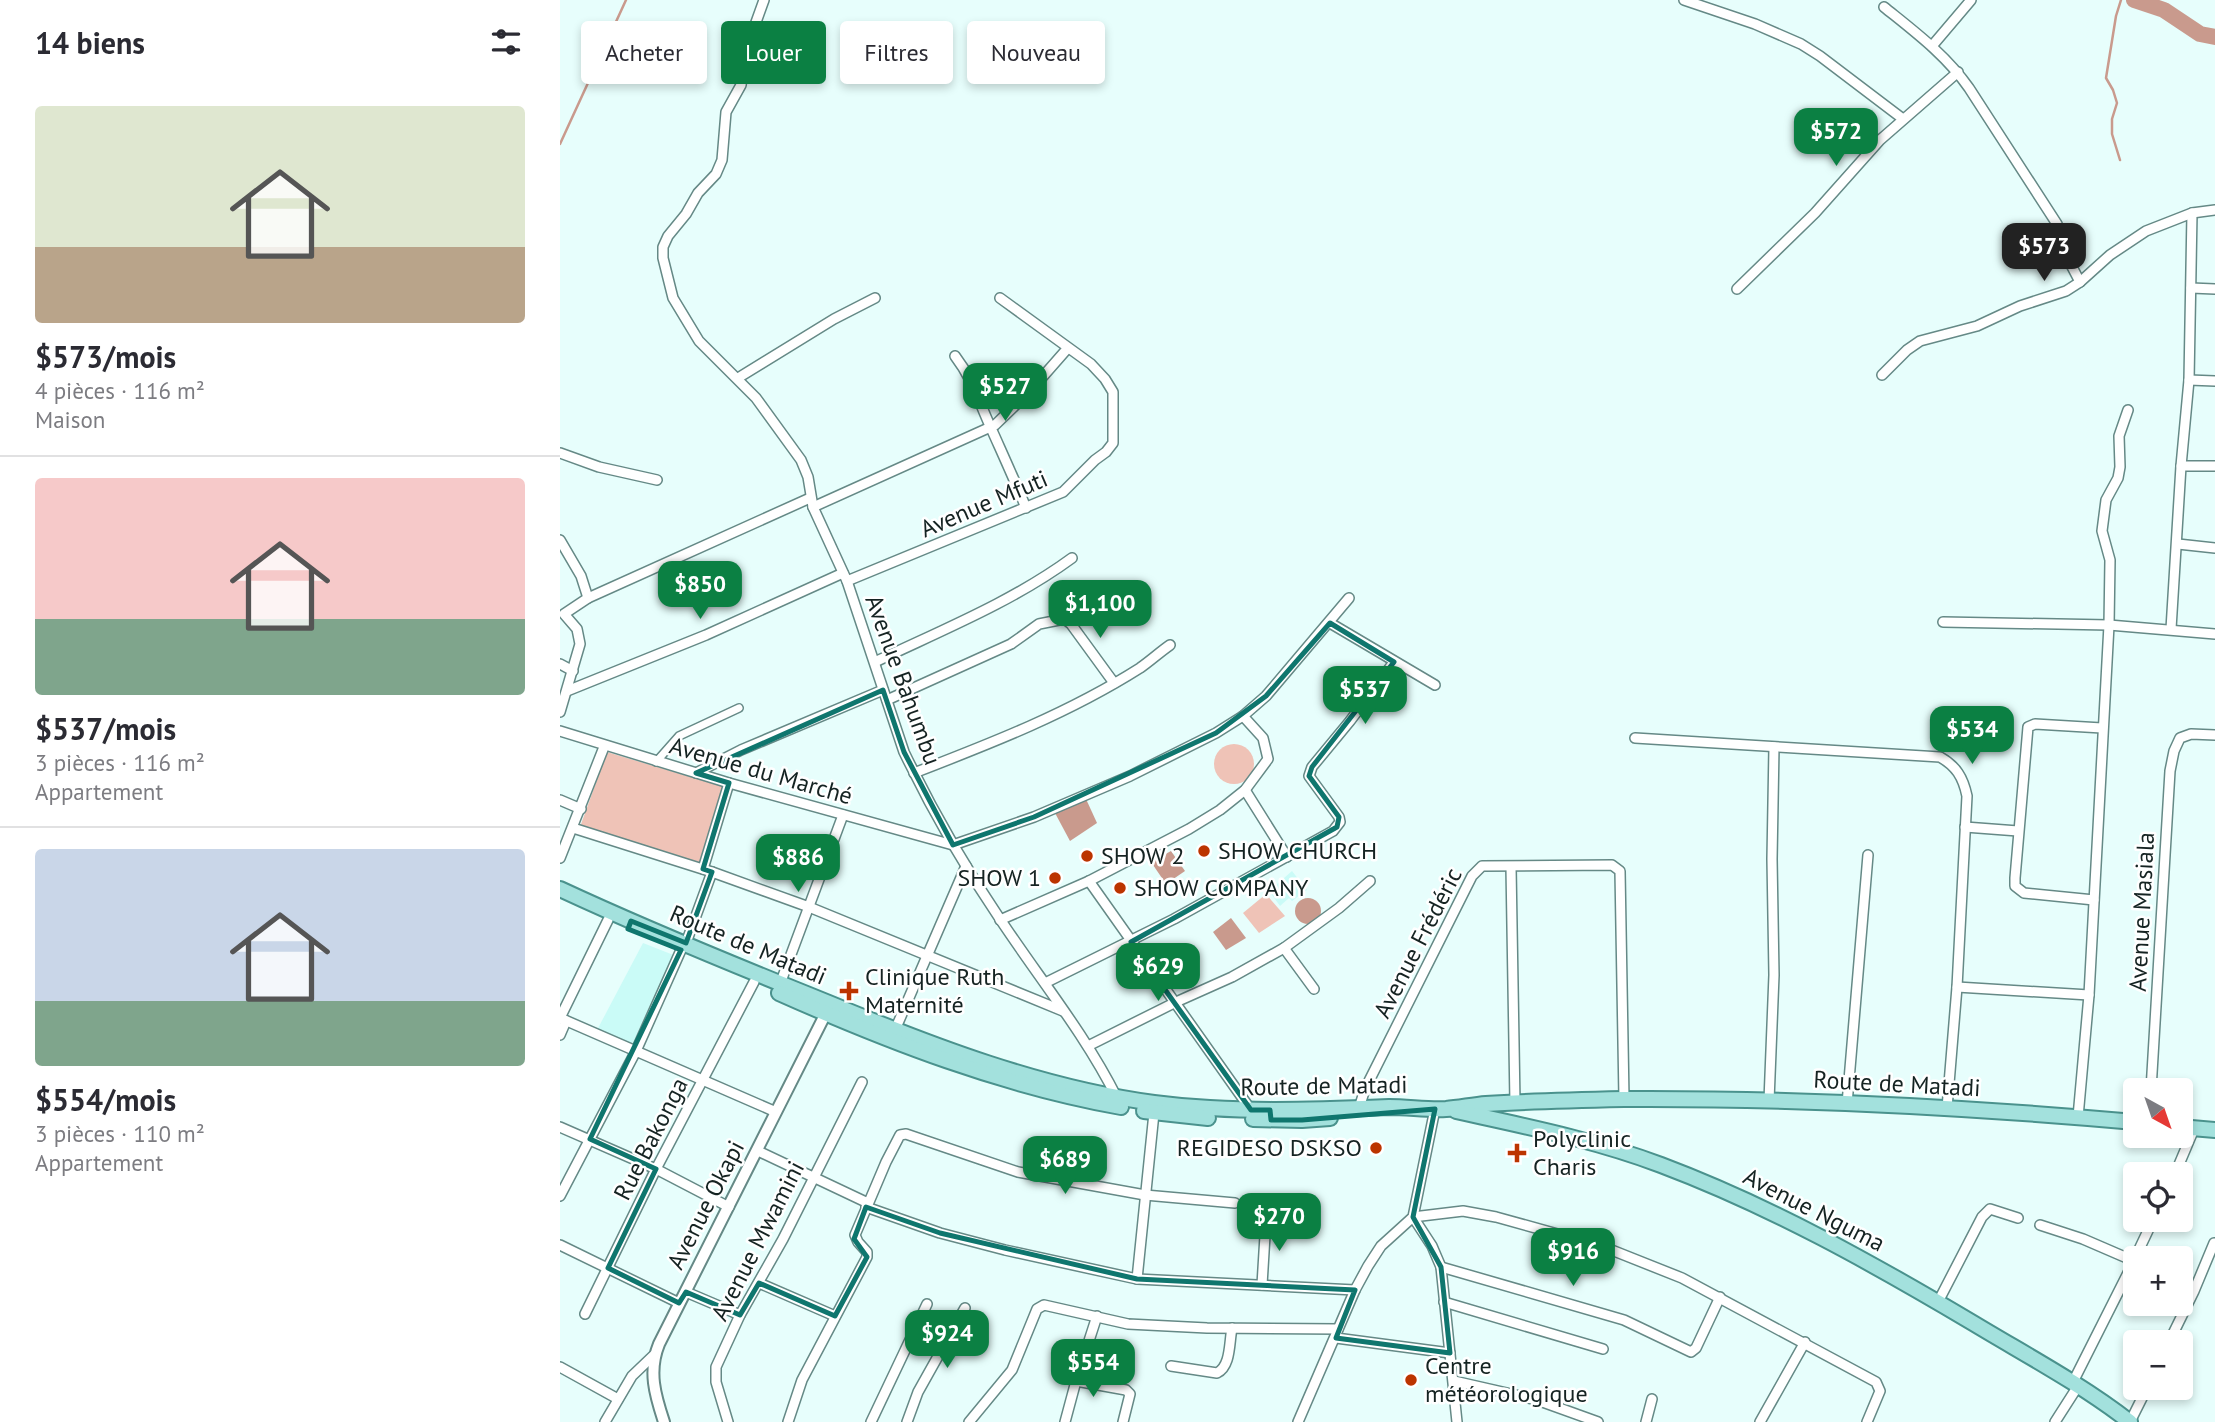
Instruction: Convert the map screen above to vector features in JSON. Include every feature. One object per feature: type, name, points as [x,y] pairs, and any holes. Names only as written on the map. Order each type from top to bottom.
[{"type":"main road","name":"Route de Matadi","points":[[560,889],[629,925],[780,984],[899,1043],[987,1068],[1064,1085],[1154,1113],[1211,1118],[1360,1108],[1437,1109]]},
{"type":"main road","name":"Route de Matadi","points":[[560,899],[608,920],[629,925]]},
{"type":"main road","name":"Route de Matadi","points":[[683,946],[754,982],[895,1030],[987,1068]]},
{"type":"main road","name":"Route de Matadi","points":[[1118,1102],[1251,1110],[1301,1120],[1418,1113],[1515,1103],[1623,1099],[1947,1108],[2123,1121]]},
{"type":"main road","points":[[1526,1127],[1531,1102]]},
{"type":"main road","name":"Avenue Nguma","points":[[1437,1109],[1526,1127],[1658,1164],[1751,1201],[1938,1302],[2076,1384],[2127,1421]]},
{"type":"main road","points":[[2193,1128],[2215,1130]]},
{"type":"street","name":"Avenue Bahumbu","points":[[764,0],[746,50],[741,85],[726,112],[722,160],[716,174],[698,193],[663,247],[673,298],[699,341],[738,378],[801,460],[808,477],[812,503],[845,577],[904,752],[914,774],[966,866],[1000,920],[1088,1046],[1118,1102]]},
{"type":"street","points":[[1684,0],[1755,24],[1801,44],[1903,119]]},
{"type":"street","points":[[1932,46],[1971,0]]},
{"type":"street","points":[[1884,7],[1932,46],[1958,72],[2057,224],[2069,261],[2080,282]]},
{"type":"street","points":[[1737,289],[1815,213],[1880,140],[1958,72]]},
{"type":"street","points":[[1882,375],[1907,349],[1920,341],[1977,326],[2020,306],[2066,291],[2146,231],[2192,213],[2215,210]]},
{"type":"street","points":[[2171,629],[2189,380],[2192,213]]},
{"type":"street","points":[[2191,288],[2215,289]]},
{"type":"street","points":[[738,378],[834,318],[874,298]]},
{"type":"street","points":[[560,712],[580,637],[578,629],[562,615],[588,598],[990,428],[1031,390],[1067,349],[1000,298]]},
{"type":"street","name":"Avenue Mfuti","points":[[567,691],[845,577],[1063,492],[1095,460],[1107,452],[1115,436],[1113,392],[1091,364],[1067,349]]},
{"type":"street","points":[[955,356],[977,390],[990,428],[1009,465],[1026,508]]},
{"type":"street","points":[[2189,380],[2215,381]]},
{"type":"street","points":[[2078,1117],[2089,995],[2109,625],[2110,560],[2103,540],[2103,520],[2109,492],[2118,478],[2119,436],[2128,410]]},
{"type":"street","points":[[560,453],[598,467],[657,480]]},
{"type":"street","points":[[2181,466],[2215,466]]},
{"type":"street","points":[[560,540],[580,576],[588,598]]},
{"type":"street","points":[[2178,544],[2215,548]]},
{"type":"street","points":[[874,662],[1038,583],[1072,558]]},
{"type":"street","points":[[953,845],[1034,817],[1130,776],[1216,733],[1243,716],[1266,696],[1349,598]]},
{"type":"street","points":[[887,700],[1011,644],[1039,624],[1059,620],[1066,620],[1071,624],[1114,684]]},
{"type":"street","points":[[1331,622],[1435,685]]},
{"type":"street","points":[[1943,622],[2109,625],[2215,634]]},
{"type":"street","points":[[914,774],[1018,733],[1114,684],[1170,645]]},
{"type":"street","points":[[1045,983],[1131,942],[1333,831],[1340,822],[1339,817],[1309,776],[1312,767],[1394,662]]},
{"type":"street","points":[[560,664],[573,671]]},
{"type":"street","points":[[695,773],[741,750],[883,690]]},
{"type":"street","points":[[656,762],[679,736],[739,708]]},
{"type":"street","points":[[1000,920],[1089,881],[1189,829],[1220,810],[1245,790],[1268,759],[1263,738],[1243,716]]},
{"type":"street","points":[[2094,900],[2024,893],[2018,891],[2015,886],[2028,727],[2035,724],[2102,728]]},
{"type":"street","name":"Avenue du Marché","points":[[560,732],[729,783],[953,845]]},
{"type":"street","name":"Avenue Masiala","points":[[2152,1078],[2169,780],[2174,751],[2179,738],[2191,734],[2215,735]]},
{"type":"street","points":[[1635,738],[1940,757],[1957,770],[1964,782],[1967,796],[1957,987],[1947,1108]]},
{"type":"street","points":[[560,858],[604,747]]},
{"type":"street","points":[[1769,1101],[1774,975],[1774,747]]},
{"type":"street","points":[[560,1196],[636,1051],[683,946],[708,870],[729,783]]},
{"type":"street","points":[[1245,790],[1287,857]]},
{"type":"street","points":[[560,800],[581,809]]},
{"type":"street","points":[[780,984],[843,815]]},
{"type":"street","points":[[1965,827],[2018,831]]},
{"type":"street","points":[[573,828],[708,870],[809,907],[1064,1012]]},
{"type":"street","points":[[1847,1104],[1868,855]]},
{"type":"street","name":"Avenue Frédéric","points":[[1360,1108],[1365,1089],[1477,869],[1482,866],[1612,865],[1620,871],[1623,1099]]},
{"type":"street","points":[[895,1030],[925,955],[966,866]]},
{"type":"street","points":[[1511,867],[1515,1103]]},
{"type":"street","points":[[1089,881],[1251,1110]]},
{"type":"street","points":[[1088,1046],[1232,977],[1284,948],[1339,908],[1370,881]]},
{"type":"street","points":[[560,1035],[562,1019],[608,920]]},
{"type":"street","points":[[1284,948],[1314,989]]},
{"type":"street","name":"Rue Bakonga","points":[[585,1314],[656,1169],[754,982]]},
{"type":"street","points":[[1957,987],[2089,995]]},
{"type":"street","name":"Avenue Okapi","points":[[664,1422],[653,1385],[655,1354],[828,1009]]},
{"type":"street","points":[[562,1019],[776,1112]]},
{"type":"street","name":"Avenue Mwamini","points":[[728,1422],[715,1374],[716,1367],[740,1315],[862,1083]]},
{"type":"street","points":[[1298,1422],[1355,1290],[1381,1246],[1413,1217],[1437,1109]]},
{"type":"street","points":[[1137,1279],[1154,1113]]},
{"type":"street","points":[[560,1127],[656,1169],[729,1208]]},
{"type":"street","points":[[788,1422],[802,1380],[867,1257],[867,1252],[855,1238],[867,1205],[900,1135],[906,1134],[1018,1172],[1145,1195],[1235,1203]]},
{"type":"street","points":[[758,1151],[867,1205],[940,1233],[1005,1250],[1137,1279],[1355,1290]]},
{"type":"street","points":[[1938,1302],[1982,1217],[1990,1209],[2018,1218]]},
{"type":"street","points":[[1413,1217],[1463,1211],[1496,1217],[1604,1247],[1671,1274],[1720,1297],[1876,1382],[1880,1391],[1867,1422]]},
{"type":"street","points":[[1413,1217],[1432,1246],[1441,1267],[1457,1422]]},
{"type":"street","points":[[1262,1285],[1266,1219]]},
{"type":"street","points":[[2040,1225],[2123,1255]]},
{"type":"street","points":[[2175,1330],[2214,1243]]},
{"type":"street","points":[[560,1245],[679,1303]]},
{"type":"street","points":[[1441,1267],[1624,1320],[1691,1352],[1696,1348],[1720,1297]]},
{"type":"street","points":[[759,1283],[835,1316]]},
{"type":"street","points":[[2055,1422],[2123,1284]]},
{"type":"street","points":[[685,1292],[740,1315]]},
{"type":"street","points":[[1444,1302],[1602,1349]]},
{"type":"street","points":[[871,1422],[928,1304]]},
{"type":"street","points":[[969,1422],[1012,1370],[1037,1309],[1044,1305],[1128,1324],[1337,1333],[1450,1353]]},
{"type":"street","points":[[906,1422],[918,1392],[965,1308]]},
{"type":"street","points":[[1065,1422],[1097,1316]]},
{"type":"street","points":[[1171,1366],[1222,1372],[1226,1367],[1232,1328]]},
{"type":"street","points":[[1760,1422],[1805,1342]]},
{"type":"street","points":[[605,1422],[632,1376],[655,1354]]},
{"type":"street","points":[[560,1367],[618,1399]]},
{"type":"street","points":[[1076,1381],[1130,1394],[1123,1422]]},
{"type":"street","points":[[1454,1381],[1537,1400],[1598,1422]]},
{"type":"street","points":[[1646,1422],[1652,1399]]},
{"type":"street","points":[[2127,1421],[2140,1400]]},
{"type":"highlighted area","points":[[1330,623],[1394,662],[1312,767],[1309,776],[1339,817],[1337,827],[1131,942],[1251,1110],[1270,1110],[1271,1120],[1302,1120],[1435,1109],[1413,1217],[1441,1267],[1450,1353],[1336,1338],[1355,1290],[1137,1279],[940,1233],[866,1207],[854,1239],[867,1257],[835,1316],[759,1283],[740,1315],[686,1292],[679,1303],[608,1268],[656,1169],[590,1139],[681,950],[628,929],[631,921],[686,943],[712,872],[703,869],[729,783],[696,773],[883,690],[904,752],[953,845],[1034,817],[1216,733],[1266,696]]},
{"type":"shaded area","points":[[1234,744],[1242,745],[1248,750],[1253,756],[1253,772],[1248,778],[1242,783],[1234,784],[1226,783],[1220,778],[1215,772],[1214,764],[1215,756],[1220,750],[1226,745]]},
{"type":"shaded area","points":[[607,752],[724,787],[701,864],[580,827]]},
{"type":"shaded area","points":[[1086,799],[1097,823],[1070,841],[1055,813]]},
{"type":"shaded area","points":[[1171,851],[1185,871],[1166,884],[1151,862]]},
{"type":"shaded area","points":[[1292,871],[1307,890],[1292,901],[1289,898],[1280,906],[1269,891]]},
{"type":"shaded area","points":[[1266,894],[1285,916],[1259,933],[1243,913]]},
{"type":"shaded area","points":[[1308,898],[1317,902],[1321,911],[1317,920],[1308,924],[1299,920],[1295,911],[1299,902]]},
{"type":"shaded area","points":[[1231,918],[1246,938],[1226,950],[1213,932]]},
{"type":"shaded area","points":[[643,943],[676,956],[632,1047],[596,1032]]},
{"type":"waterway","points":[[560,144],[626,0]]},
{"type":"waterway","points":[[2120,160],[2112,134],[2112,119],[2117,103],[2106,78],[2121,0]]},
{"type":"waterway","points":[[2134,0],[2164,10],[2200,34],[2215,37]]},
{"type":"place","name":"SHOW CHURCH","points":[[1204,851]]},
{"type":"place","name":"SHOW 2","points":[[1087,856]]},
{"type":"place","name":"SHOW 1","points":[[1055,878]]},
{"type":"place","name":"SHOW COMPANY","points":[[1120,888]]},
{"type":"place","name":"Clinique Ruth Maternité","points":[[849,991]]},
{"type":"place","name":"REGIDESO DSKSO","points":[[1376,1148]]},
{"type":"place","name":"Polyclinic Charis","points":[[1517,1153]]},
{"type":"place","name":"Centre météorologique","points":[[1411,1380]]}]
